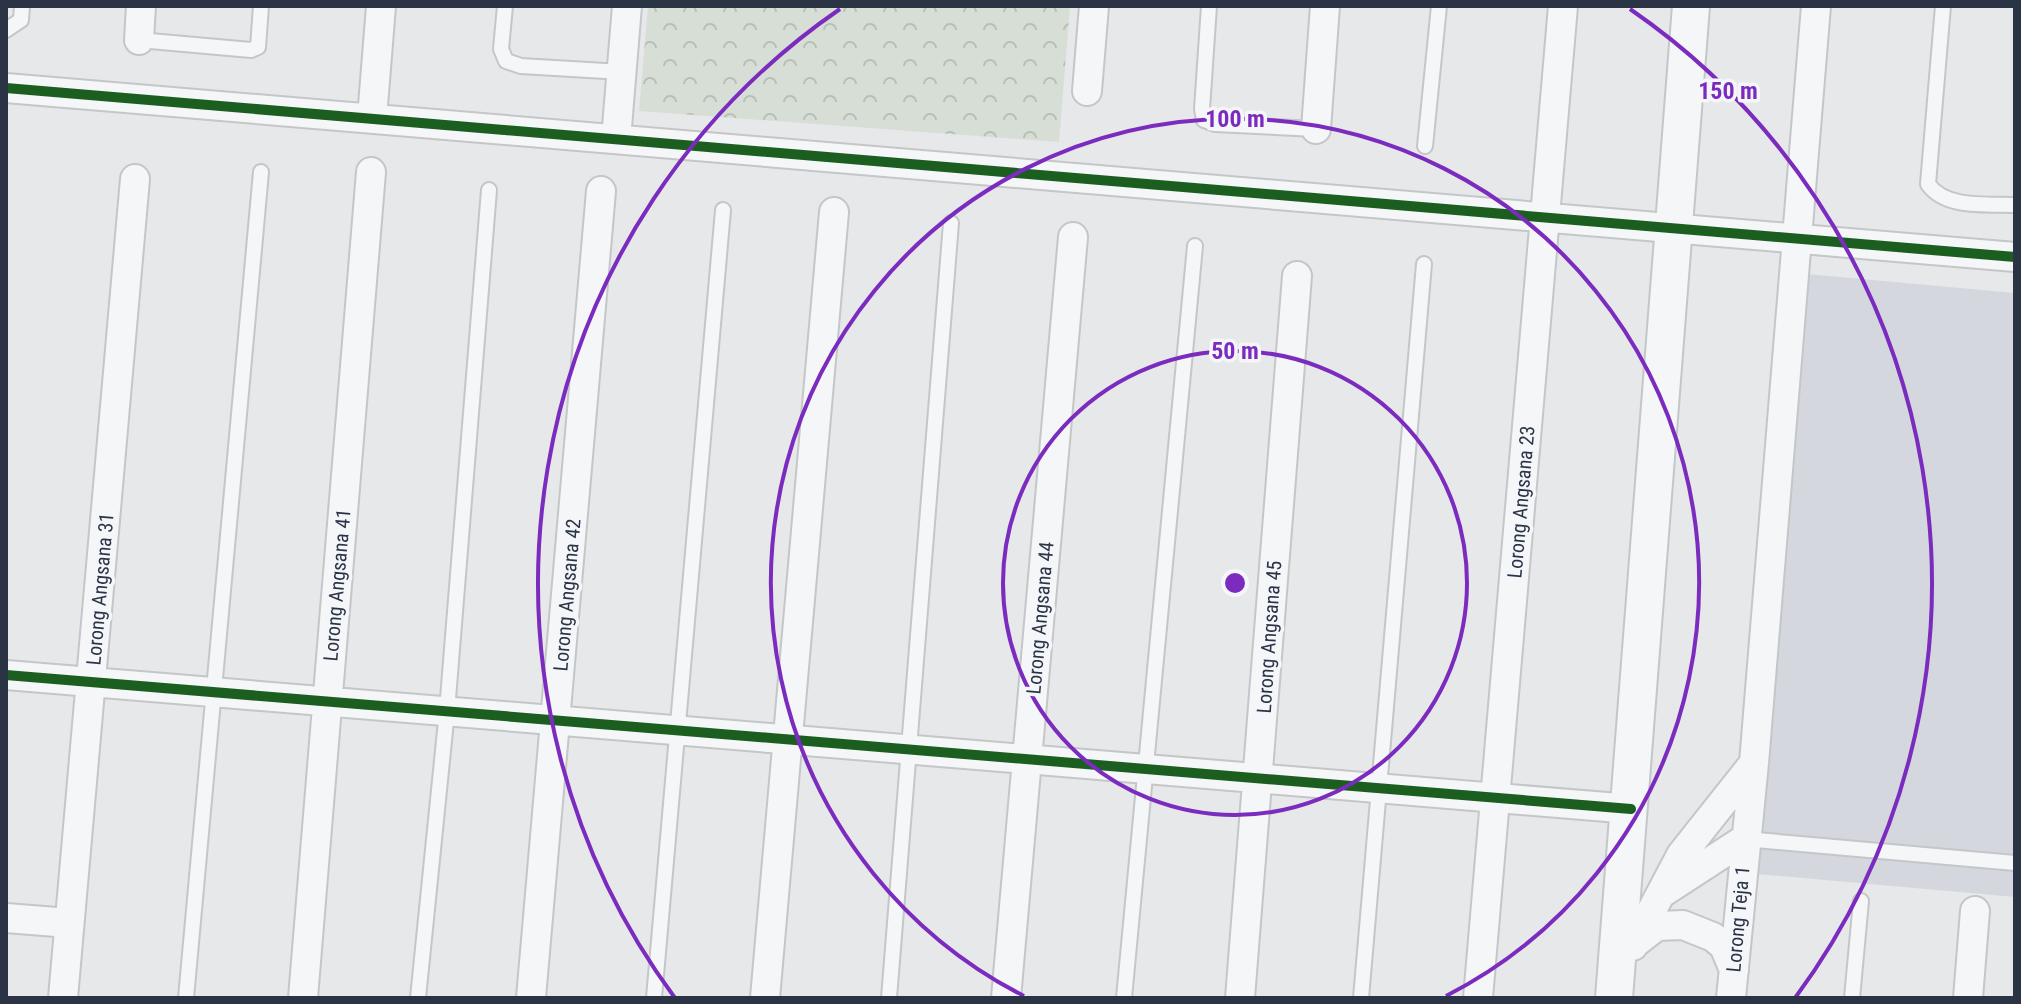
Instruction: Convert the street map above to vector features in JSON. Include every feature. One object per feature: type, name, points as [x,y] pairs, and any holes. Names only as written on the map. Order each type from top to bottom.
[{"type":"street","points":[[139,40],[141,6]]},
{"type":"street","points":[[372,118],[381,6]]},
{"type":"street","points":[[616,139],[627,6]]},
{"type":"street","points":[[1087,91],[1094,6]]},
{"type":"street","points":[[1316,129],[1325,6]]},
{"type":"street","name":"Lorong Angsana 23","points":[[1478,998],[1563,6]]},
{"type":"street","points":[[1621,969],[1671,226],[1691,6]]},
{"type":"street","name":"Lorong Teja 1","points":[[1732,984],[1754,763],[1816,6]]},
{"type":"street","points":[[6,88],[1545,215],[2015,257]]},
{"type":"street","name":"Lorong Angsana 41","points":[[303,998],[371,172]]},
{"type":"street","name":"Lorong Angsana 31","points":[[63,998],[135,179]]},
{"type":"street","name":"Lorong Angsana 42","points":[[531,998],[601,191]]},
{"type":"street","points":[[765,998],[834,212]]},
{"type":"street","name":"Lorong Angsana 44","points":[[1006,998],[1073,237]]},
{"type":"street","name":"Lorong Angsana 45","points":[[1240,998],[1297,276]]},
{"type":"street","points":[[6,675],[1631,809]]},
{"type":"street","points":[[1621,969],[1656,897],[1681,855],[1754,763]]},
{"type":"street","points":[[1656,897],[1745,839]]},
{"type":"street","points":[[1968,998],[1975,911]]},
{"type":"street","points":[[6,918],[69,923]]},
{"type":"street","points":[[1621,969],[1657,926],[1683,925],[1713,937],[1724,946],[1732,984]]},
{"type":"lane","points":[[6,30],[21,20],[22,6]]},
{"type":"lane","points":[[139,40],[251,50],[258,47],[261,6]]},
{"type":"lane","points":[[505,6],[501,49],[506,61],[521,66],[622,72]]},
{"type":"lane","points":[[1209,6],[1202,109],[1204,120],[1215,124],[1316,129]]},
{"type":"lane","points":[[1425,146],[1439,6]]},
{"type":"lane","points":[[1943,6],[1928,184],[1935,195],[1958,202],[2015,205]]},
{"type":"lane","points":[[186,998],[261,172]]},
{"type":"lane","points":[[418,998],[447,711],[489,190]]},
{"type":"lane","points":[[654,998],[680,731],[723,210]]},
{"type":"lane","points":[[889,998],[951,223]]},
{"type":"lane","points":[[1124,998],[1195,246]]},
{"type":"lane","points":[[1361,998],[1424,264]]},
{"type":"lane","points":[[1745,839],[2015,863]]},
{"type":"lane","points":[[1852,998],[1861,901]]},
{"type":"shaded area","points":[[1796,273],[2015,293],[2015,897],[1746,873]]},
{"type":"green space","points":[[648,6],[1070,6],[1059,142],[639,111]]},
{"type":"cycle path","points":[[6,88],[2015,257]]},
{"type":"cycle path","points":[[6,675],[1631,809]]}]
